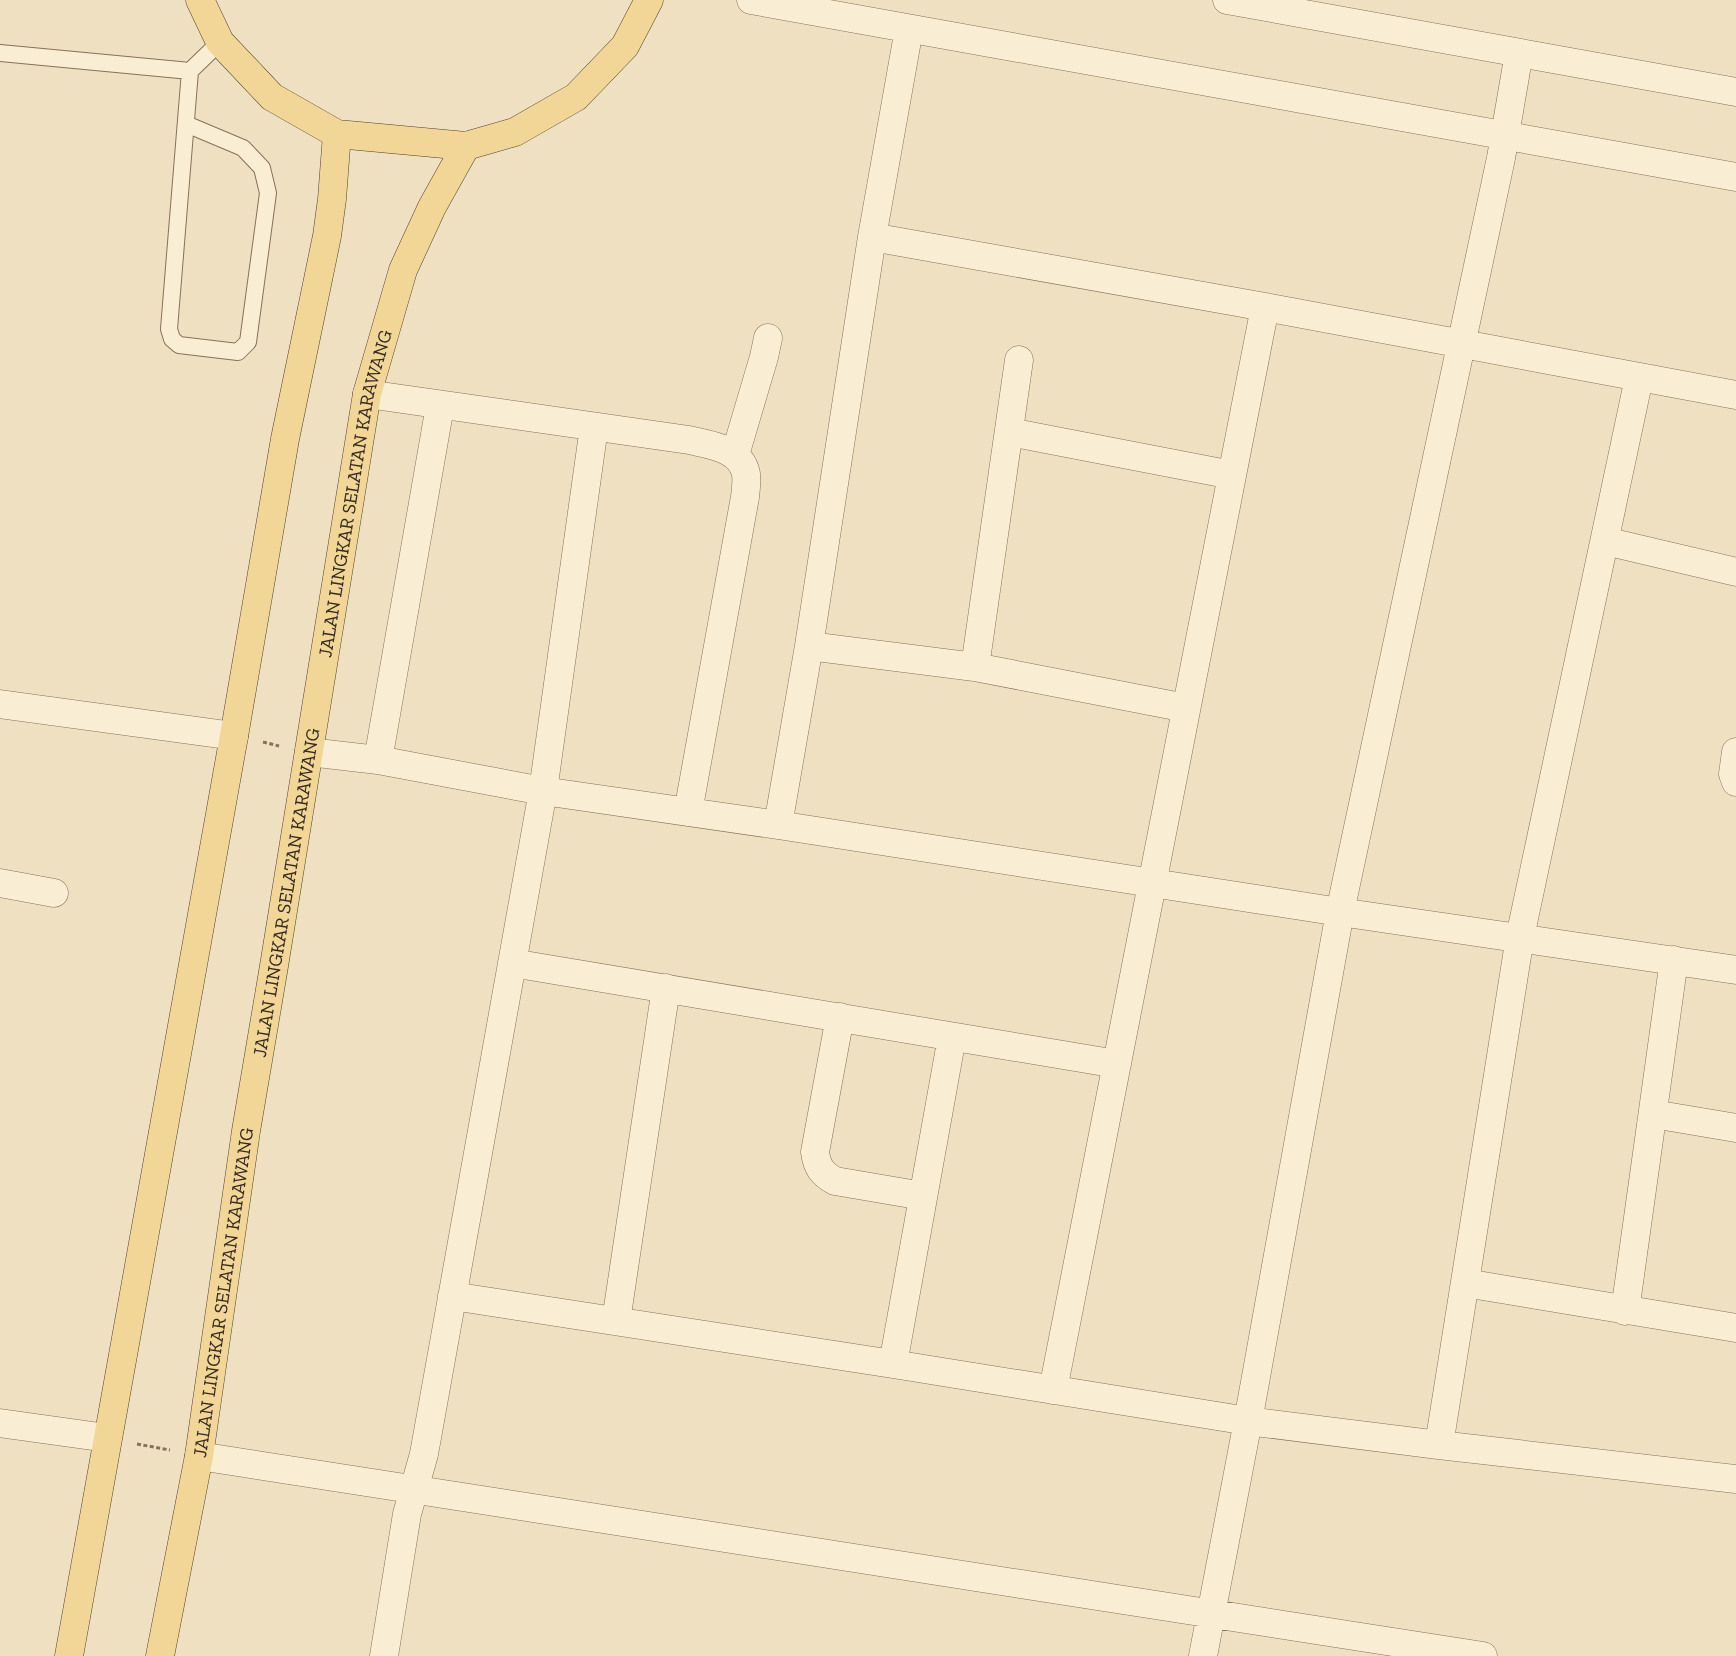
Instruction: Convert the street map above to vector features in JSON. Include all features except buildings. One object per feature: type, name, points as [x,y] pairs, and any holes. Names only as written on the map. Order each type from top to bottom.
[{"type":"main road","points":[[200,0],[220,42],[272,97],[337,134],[466,146],[514,132],[576,97],[625,46],[649,0]]},
{"type":"main road","points":[[68,1656],[234,736],[285,439],[327,236],[337,134]]},
{"type":"main road","name":"JALAN LINGKAR SELATAN KARAWANG","points":[[160,1656],[199,1456],[246,1131],[367,394],[403,270],[432,207],[466,146]]},
{"type":"street","points":[[751,0],[1736,177]]},
{"type":"street","points":[[1227,0],[1736,92]]},
{"type":"street","points":[[778,825],[809,646],[872,237],[909,29]]},
{"type":"street","points":[[1202,1656],[1248,1421],[1340,912],[1506,136],[1519,53]]},
{"type":"street","points":[[872,237],[1265,307],[1736,395]]},
{"type":"street","points":[[1053,1390],[1265,307]]},
{"type":"street","points":[[735,455],[768,338]]},
{"type":"street","points":[[975,667],[1019,360]]},
{"type":"street","points":[[1440,1445],[1520,937],[1639,378]]},
{"type":"street","points":[[367,394],[440,406],[689,440],[726,450],[735,455],[742,463],[746,472],[745,497],[688,812]]},
{"type":"street","points":[[378,760],[440,406]]},
{"type":"street","points":[[384,1656],[407,1514],[424,1454],[543,791],[594,427]]},
{"type":"street","points":[[1009,432],[1232,475]]},
{"type":"street","points":[[1604,541],[1736,572]]},
{"type":"street","points":[[809,646],[975,667],[1186,708]]},
{"type":"street","points":[[0,704],[234,736]]},
{"type":"street","points":[[309,752],[378,760],[543,791],[1736,970]]},
{"type":"street","points":[[1736,752],[1733,774],[1736,782]]},
{"type":"street","points":[[0,883],[54,893]]},
{"type":"street","points":[[1625,1311],[1674,960]]},
{"type":"street","points":[[512,963],[1117,1064]]},
{"type":"street","points":[[616,1321],[666,988]]},
{"type":"street","points":[[840,1017],[815,1152],[816,1164],[824,1175],[835,1181],[923,1196]]},
{"type":"street","points":[[893,1364],[952,1036]]},
{"type":"street","points":[[1653,1114],[1736,1128]]},
{"type":"street","points":[[1465,1283],[1736,1328]]},
{"type":"street","points":[[452,1296],[1248,1421],[1440,1445],[1736,1478]]},
{"type":"street","points":[[0,1423],[107,1438]]},
{"type":"street","points":[[199,1456],[1483,1656]]},
{"type":"lane","points":[[186,124],[243,148],[262,168],[268,193],[248,342],[238,352],[179,345],[172,339],[170,329],[190,71],[220,42]]},
{"type":"lane","points":[[0,53],[190,71]]},
{"type":"path","points":[[234,736],[309,752]]},
{"type":"path","points":[[107,1438],[199,1456]]}]
